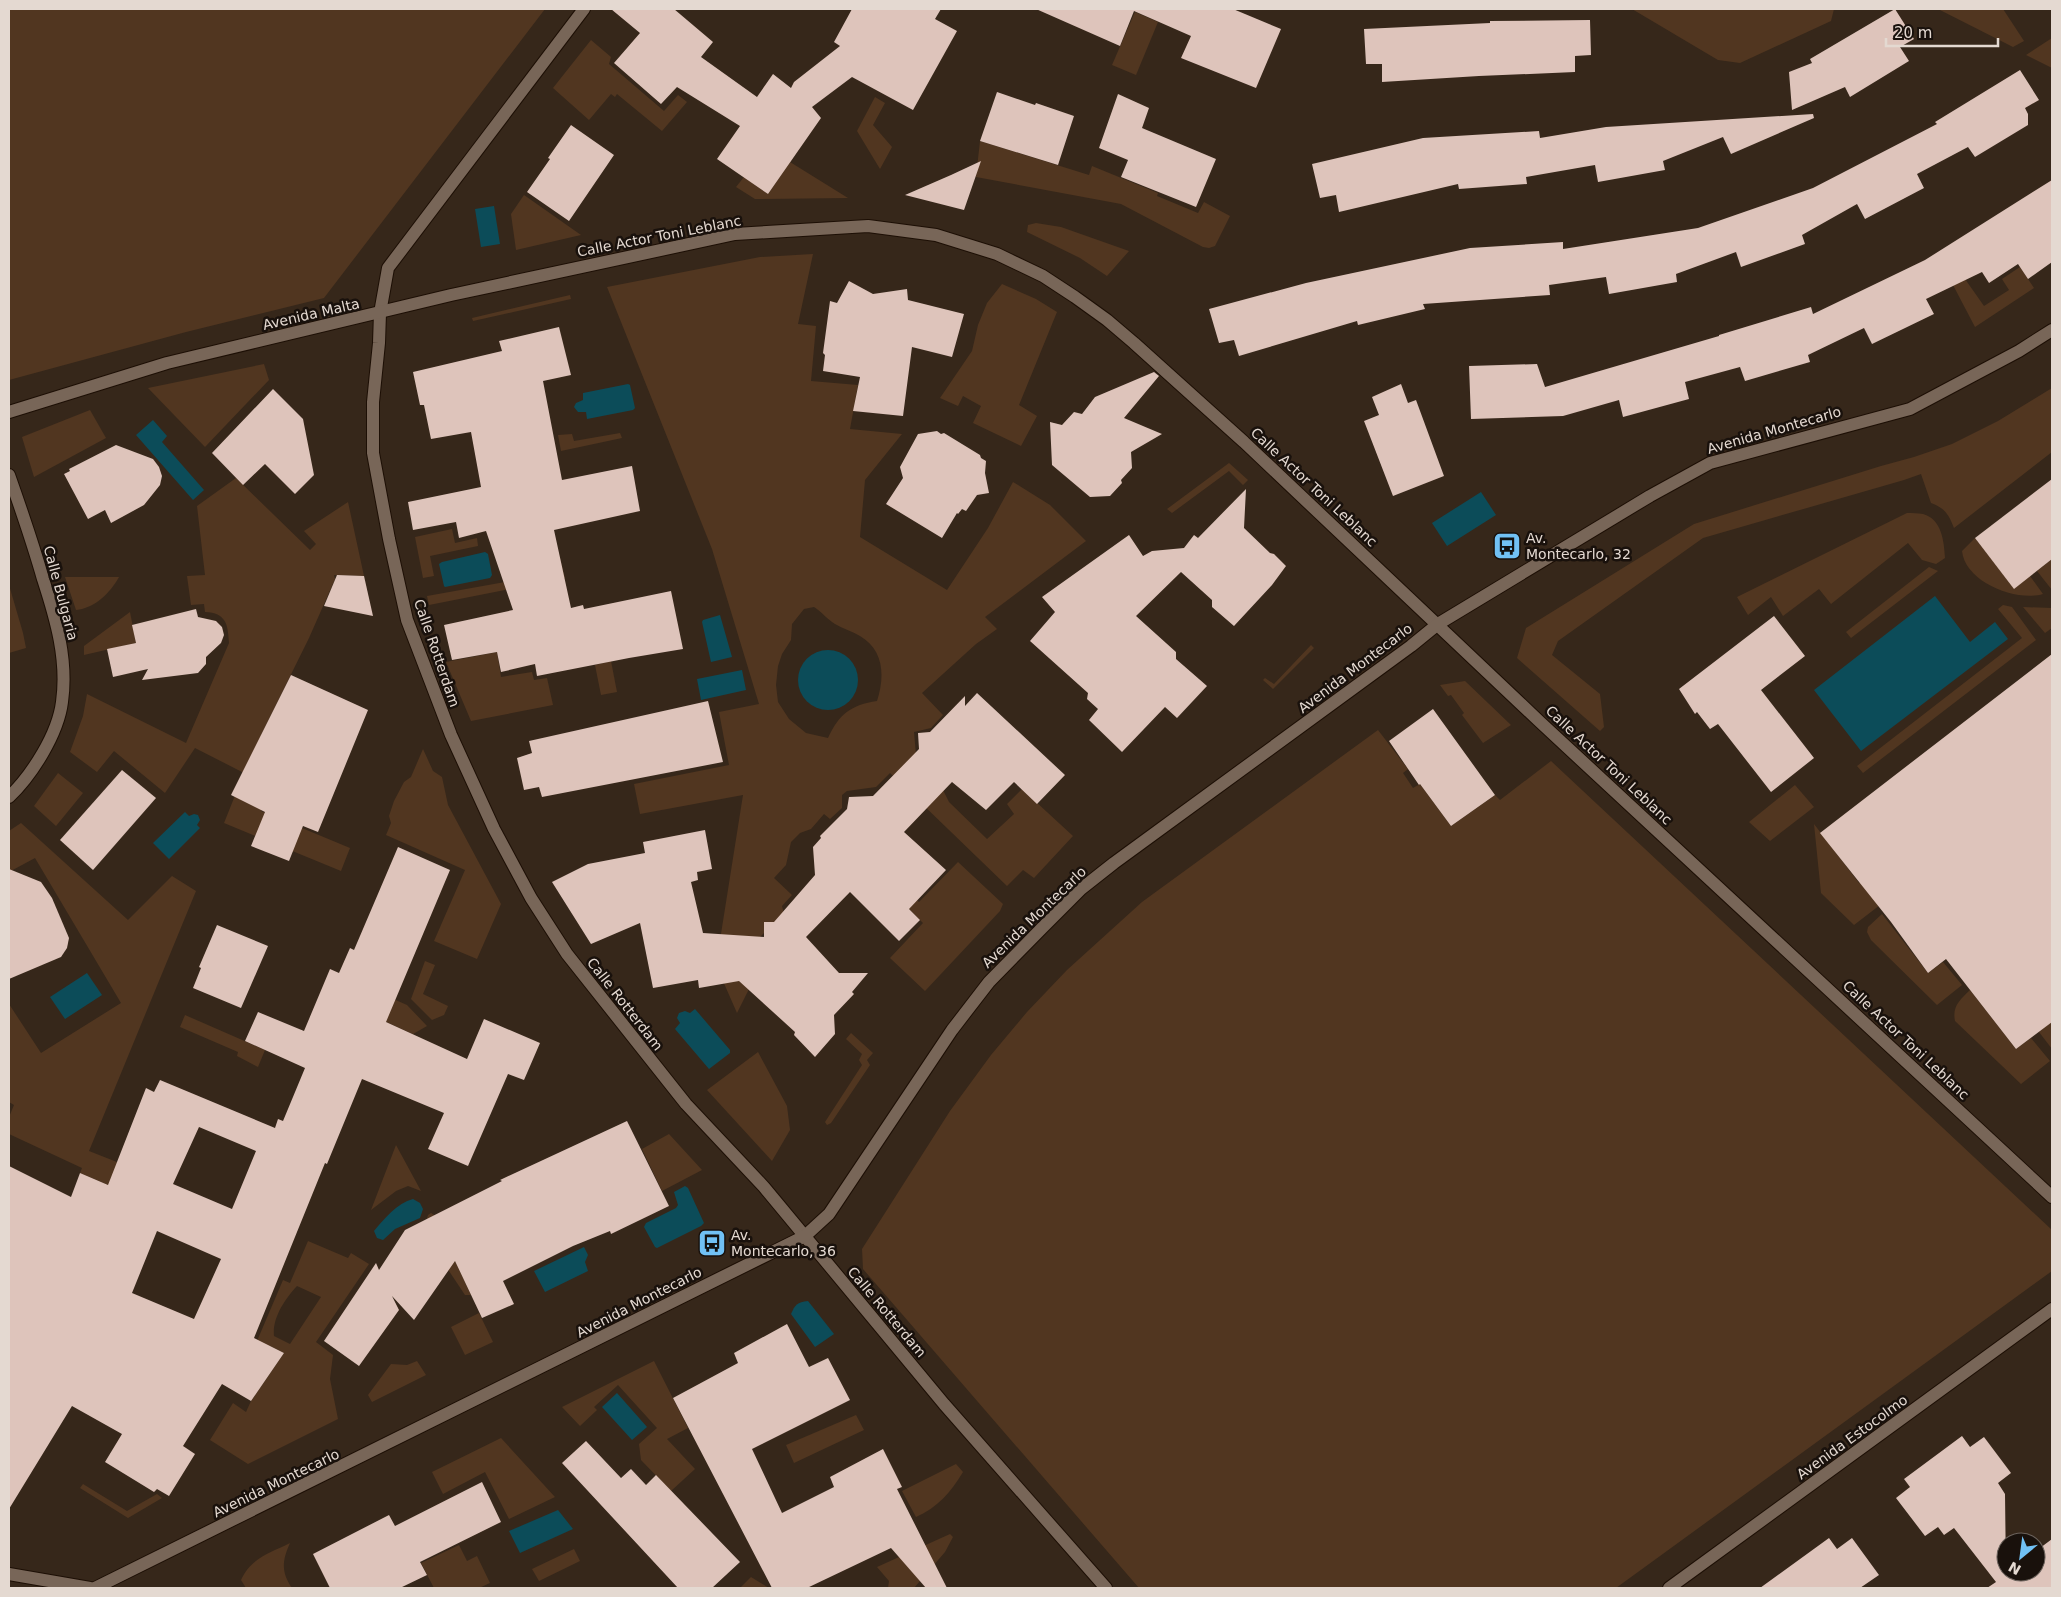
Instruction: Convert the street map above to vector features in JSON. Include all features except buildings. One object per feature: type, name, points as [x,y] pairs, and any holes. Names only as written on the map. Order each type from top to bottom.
[{"type":"street","name":"Avenida Malta","points":[[9,412],[167,363],[380,313],[388,268],[584,9]]},
{"type":"street","name":"Calle Actor Toni Leblanc","points":[[380,313],[451,295],[735,234],[868,226],[936,234],[1005,257],[1043,276],[1075,296],[1107,320],[1244,442],[1540,722],[2052,1197]]},
{"type":"street","name":"Calle Rotterdam","points":[[380,313],[373,402],[373,453],[407,620],[451,736],[494,829],[531,898],[567,954],[686,1104],[764,1187],[950,1411],[1106,1588]]},
{"type":"street","name":"Avenida Montecarlo","points":[[95,1588],[805,1236],[829,1214],[952,1030],[988,982],[1074,896],[1114,863],[1411,646],[1438,624],[1650,496],[1710,463],[1910,409],[2019,351],[2052,330]]},
{"type":"street","name":"Calle Bulgaria","points":[[9,474],[57,623],[63,663],[62,703],[52,734],[23,783],[9,797]]},
{"type":"street","name":"Avenida Estocolmo","points":[[1669,1588],[2052,1309]]},
{"type":"street","points":[[9,1574],[90,1588]]},
{"type":"shaded area","points":[[9,9],[545,9],[324,298],[186,332],[9,380]]},
{"type":"shaded area","points":[[1632,9],[1834,9],[1831,21],[1740,63],[1718,60]]},
{"type":"shaded area","points":[[1938,9],[2003,9],[2024,41],[2013,47]]},
{"type":"shaded area","points":[[1135,12],[1158,22],[1136,75],[1112,65]]},
{"type":"shaded area","points":[[2052,38],[2052,68],[2026,55]]},
{"type":"shaded area","points":[[591,40],[611,57],[609,64],[664,111],[678,95],[687,102],[662,131],[617,94],[615,97],[611,94],[589,120],[553,88]]},
{"type":"shaded area","points":[[875,97],[885,103],[873,125],[892,147],[880,169],[857,131]]},
{"type":"shaded area","points":[[980,141],[1089,175],[1092,166],[1158,193],[1157,196],[1198,213],[1204,202],[1230,216],[1215,246],[1203,247],[1121,204],[976,177]]},
{"type":"shaded area","points":[[790,162],[848,198],[755,199],[736,187],[744,177],[768,194]]},
{"type":"shaded area","points":[[524,195],[581,235],[516,250],[511,214]]},
{"type":"shaded area","points":[[1036,223],[1061,227],[1129,251],[1107,276],[1080,258],[1027,232],[1028,225]]},
{"type":"shaded area","points":[[813,254],[798,324],[816,326],[811,381],[858,385],[850,429],[902,434],[865,480],[860,537],[947,590],[988,528],[1013,482],[1050,505],[1086,541],[985,617],[997,629],[976,644],[922,693],[943,715],[931,728],[914,732],[917,766],[937,778],[949,802],[987,839],[1014,814],[1007,804],[1022,789],[1073,836],[1034,878],[1023,870],[1007,886],[890,773],[876,787],[847,791],[842,795],[842,808],[830,819],[824,814],[811,829],[800,833],[791,842],[786,865],[774,878],[792,895],[782,906],[786,922],[764,922],[764,933],[760,937],[749,989],[737,1013],[719,972],[717,959],[743,795],[640,814],[634,784],[729,765],[719,712],[759,704],[712,549],[607,287],[760,257]],"holes":[[[814,607],[835,624],[857,634],[868,642],[874,649],[881,664],[880,692],[877,701],[860,705],[847,712],[841,717],[828,738],[806,733],[789,719],[778,702],[776,685],[778,666],[782,654],[791,640],[792,624],[804,609]]]},
{"type":"shaded area","points":[[2020,267],[2034,288],[1975,327],[1953,285],[1965,279],[1984,306],[2009,290],[2002,279]]},
{"type":"shaded area","points":[[1002,284],[1036,299],[1057,312],[1019,405],[1037,416],[1021,446],[973,423],[981,406],[963,396],[958,406],[940,398],[972,351],[978,325],[987,303]]},
{"type":"shaded area","points":[[570,295],[571,299],[473,321],[472,318]]},
{"type":"shaded area","points":[[264,364],[269,380],[205,447],[148,388]]},
{"type":"shaded area","points":[[2052,388],[2052,452],[1954,528],[1946,512],[1931,503],[1921,474],[1703,538],[1558,641],[1552,655],[1600,694],[1604,727],[1600,731],[1517,658],[1526,628],[1694,524],[1952,444],[1998,421]]},
{"type":"shaded area","points":[[90,410],[106,438],[34,477],[22,437]]},
{"type":"shaded area","points":[[620,433],[622,438],[561,451],[558,435],[572,434],[574,441]]},
{"type":"shaded area","points":[[1229,463],[1248,480],[1243,485],[1229,471],[1172,513],[1167,509]]},
{"type":"shaded area","points":[[236,478],[310,550],[316,544],[304,531],[348,502],[364,576],[334,575],[335,579],[309,638],[261,735],[285,745],[261,811],[350,848],[341,871],[224,823],[244,773],[195,748],[165,793],[114,751],[97,772],[70,752],[83,716],[87,694],[186,743],[229,643],[227,625],[222,617],[205,612],[204,604],[191,605],[187,576],[205,575],[197,506]]},
{"type":"shaded area","points":[[1907,513],[1923,514],[1934,521],[1941,532],[1945,558],[1936,564],[1922,560],[1908,543],[1831,604],[1819,589],[1783,616],[1771,597],[1748,615],[1737,597]]},
{"type":"shaded area","points":[[452,529],[455,543],[477,538],[478,546],[430,556],[434,576],[423,578],[415,537]]},
{"type":"shaded area","points":[[1975,538],[2014,588],[2030,576],[2043,594],[2032,596],[2006,592],[1982,580],[1972,572],[1965,562],[1962,551]]},
{"type":"shaded area","points":[[560,558],[565,578],[429,605],[427,596],[505,582]]},
{"type":"shaded area","points":[[2052,559],[2052,590],[2037,571]]},
{"type":"shaded area","points":[[1929,567],[1938,571],[1851,638],[1846,632]]},
{"type":"shaded area","points":[[65,577],[119,577],[111,589],[96,603],[76,610]]},
{"type":"shaded area","points":[[9,585],[26,648],[9,653]]},
{"type":"shaded area","points":[[2003,605],[2012,607],[2036,640],[1863,773],[1857,766],[2022,638],[1998,609]]},
{"type":"shaded area","points":[[2023,607],[2052,608],[2052,628],[2045,633]]},
{"type":"shaded area","points":[[130,612],[136,643],[84,655],[84,646]]},
{"type":"shaded area","points":[[1311,645],[1314,648],[1273,689],[1263,680],[1265,678],[1274,684]]},
{"type":"shaded area","points":[[497,652],[501,677],[532,672],[534,680],[547,678],[553,705],[471,721],[446,662]]},
{"type":"shaded area","points":[[611,661],[617,692],[601,695],[595,665]]},
{"type":"shaded area","points":[[1465,681],[1511,725],[1483,743],[1462,715],[1464,713],[1451,695],[1448,696],[1440,685]]},
{"type":"shaded area","points":[[1378,730],[1408,769],[1403,773],[1413,788],[1420,784],[1451,826],[1495,795],[1500,800],[1551,761],[2052,1230],[2052,1271],[1616,1588],[1139,1588],[863,1269],[862,1249],[950,1111],[991,1055],[1027,1012],[1067,970],[1142,902]]},
{"type":"shaded area","points":[[423,749],[433,771],[442,777],[448,805],[501,904],[477,959],[434,941],[465,870],[386,835],[391,823],[389,816],[394,801],[404,782],[411,777]]},
{"type":"shaded area","points":[[58,773],[83,793],[56,826],[34,806]]},
{"type":"shaded area","points":[[1795,785],[1814,807],[1770,841],[1749,822]]},
{"type":"shaded area","points":[[21,823],[128,920],[172,876],[196,891],[89,1151],[170,1183],[110,1186],[80,1173],[82,1168],[9,1134],[9,1117],[14,1105],[9,1102],[9,1004],[41,1053],[121,1003],[35,858],[9,872],[9,831]]},
{"type":"shaded area","points":[[1814,824],[1859,883],[1874,872],[1893,895],[1854,925],[1821,893]]},
{"type":"shaded area","points":[[958,862],[1003,904],[1000,911],[925,991],[890,958],[923,923],[902,902],[904,888],[919,902]]},
{"type":"shaded area","points":[[1882,914],[1928,973],[1943,962],[1962,985],[1937,1005],[1871,940],[1867,932],[1868,927]]},
{"type":"shaded area","points":[[425,961],[435,965],[423,994],[448,1006],[444,1015],[432,1020],[411,999]]},
{"type":"shaded area","points":[[373,990],[407,1005],[427,1026],[413,1034],[417,1036],[371,1015]]},
{"type":"shaded area","points":[[1970,990],[2016,1049],[2031,1038],[2050,1061],[2021,1084],[1955,1021],[1956,1007]]},
{"type":"shaded area","points":[[185,1015],[265,1050],[258,1067],[237,1056],[238,1052],[180,1027]]},
{"type":"shaded area","points":[[2052,1021],[2052,1049],[2039,1032]]},
{"type":"shaded area","points":[[851,1033],[873,1053],[867,1060],[870,1065],[831,1123],[827,1125],[825,1122],[862,1065],[859,1060],[862,1054],[846,1039]]},
{"type":"shaded area","points":[[758,1052],[787,1106],[790,1130],[772,1161],[707,1090]]},
{"type":"shaded area","points":[[669,1134],[702,1170],[662,1191],[642,1149]]},
{"type":"shaded area","points":[[396,1145],[421,1191],[408,1186],[396,1191],[371,1210]]},
{"type":"shaded area","points":[[431,1213],[434,1215],[471,1295],[465,1295],[443,1262],[426,1222],[428,1215]]},
{"type":"shaded area","points":[[308,1241],[348,1258],[351,1253],[369,1264],[316,1342],[333,1355],[330,1379],[338,1419],[248,1464],[210,1440],[233,1403],[246,1412],[251,1401],[284,1353],[270,1346],[263,1356],[257,1341],[283,1280],[290,1283]],"holes":[[[297,1286],[321,1297],[290,1344],[274,1336],[275,1322],[280,1309]]]},
{"type":"shaded area","points":[[479,1313],[493,1342],[465,1355],[451,1327]]},
{"type":"shaded area","points":[[417,1361],[426,1375],[372,1402],[368,1395],[391,1364],[407,1365]]},
{"type":"shaded area","points":[[654,1361],[688,1428],[667,1439],[695,1469],[671,1491],[641,1460],[639,1444],[657,1428],[618,1385],[594,1407],[597,1410],[580,1426],[562,1407]]},
{"type":"shaded area","points":[[856,1415],[864,1430],[794,1463],[786,1445]]},
{"type":"shaded area","points":[[501,1438],[555,1497],[509,1519],[485,1472],[443,1494],[432,1472]]},
{"type":"shaded area","points":[[956,1464],[963,1472],[954,1486],[931,1509],[916,1517],[902,1491]]},
{"type":"shaded area","points":[[83,1484],[127,1511],[157,1494],[162,1498],[128,1518],[80,1488]]},
{"type":"shaded area","points":[[950,1534],[953,1537],[945,1552],[914,1588],[888,1588],[889,1581],[877,1567]]},
{"type":"shaded area","points":[[290,1543],[285,1555],[284,1571],[292,1588],[246,1588],[241,1580],[250,1566],[268,1553]]},
{"type":"shaded area","points":[[459,1545],[467,1561],[477,1556],[490,1583],[479,1588],[434,1588],[421,1563]]},
{"type":"shaded area","points":[[574,1549],[580,1561],[539,1581],[532,1569]]},
{"type":"shaded area","points":[[751,1577],[769,1588],[740,1588]]},
{"type":"water","points":[[494,206],[500,244],[481,247],[475,209]]},
{"type":"water","points":[[630,385],[635,408],[633,410],[587,419],[586,412],[578,412],[574,407],[576,403],[583,400],[583,393]]},
{"type":"water","points":[[153,420],[167,436],[162,442],[204,490],[193,500],[136,435]]},
{"type":"water","points":[[1481,492],[1496,515],[1447,546],[1432,523]]},
{"type":"water","points":[[485,552],[488,554],[492,575],[490,578],[444,586],[439,564]]},
{"type":"water","points":[[1935,596],[1970,642],[1995,622],[2008,639],[1861,751],[1814,690]]},
{"type":"water","points":[[720,615],[732,657],[711,662],[702,622],[703,620]]},
{"type":"water","points":[[822,650],[834,650],[845,655],[853,663],[858,674],[856,692],[845,705],[834,710],[822,710],[811,705],[803,697],[798,686],[798,674],[803,663],[811,655]]},
{"type":"water","points":[[742,670],[746,690],[701,700],[697,679]]},
{"type":"water","points":[[185,812],[189,816],[198,815],[200,820],[197,825],[200,828],[169,859],[153,843]]},
{"type":"water","points":[[87,973],[102,995],[65,1019],[50,997]]},
{"type":"water","points":[[695,1009],[730,1050],[730,1053],[709,1069],[675,1029],[680,1023],[677,1018],[679,1013],[685,1011],[690,1013]]},
{"type":"water","points":[[685,1186],[688,1188],[704,1223],[657,1248],[644,1227],[646,1223],[676,1208],[678,1205],[674,1192]]},
{"type":"water","points":[[413,1199],[420,1203],[423,1209],[420,1218],[395,1229],[383,1240],[377,1238],[374,1231],[396,1208]]},
{"type":"water","points":[[584,1247],[588,1255],[585,1262],[588,1271],[545,1292],[534,1271]]},
{"type":"water","points":[[808,1301],[834,1334],[815,1347],[791,1314],[797,1304]]},
{"type":"water","points":[[617,1393],[647,1427],[632,1440],[602,1407]]},
{"type":"water","points":[[558,1510],[573,1529],[520,1553],[509,1531]]},
{"type":"place","name":"Av. Montecarlo, 32","points":[[1507,546]]},
{"type":"place","name":"Av. Montecarlo, 36","points":[[712,1243]]}]
